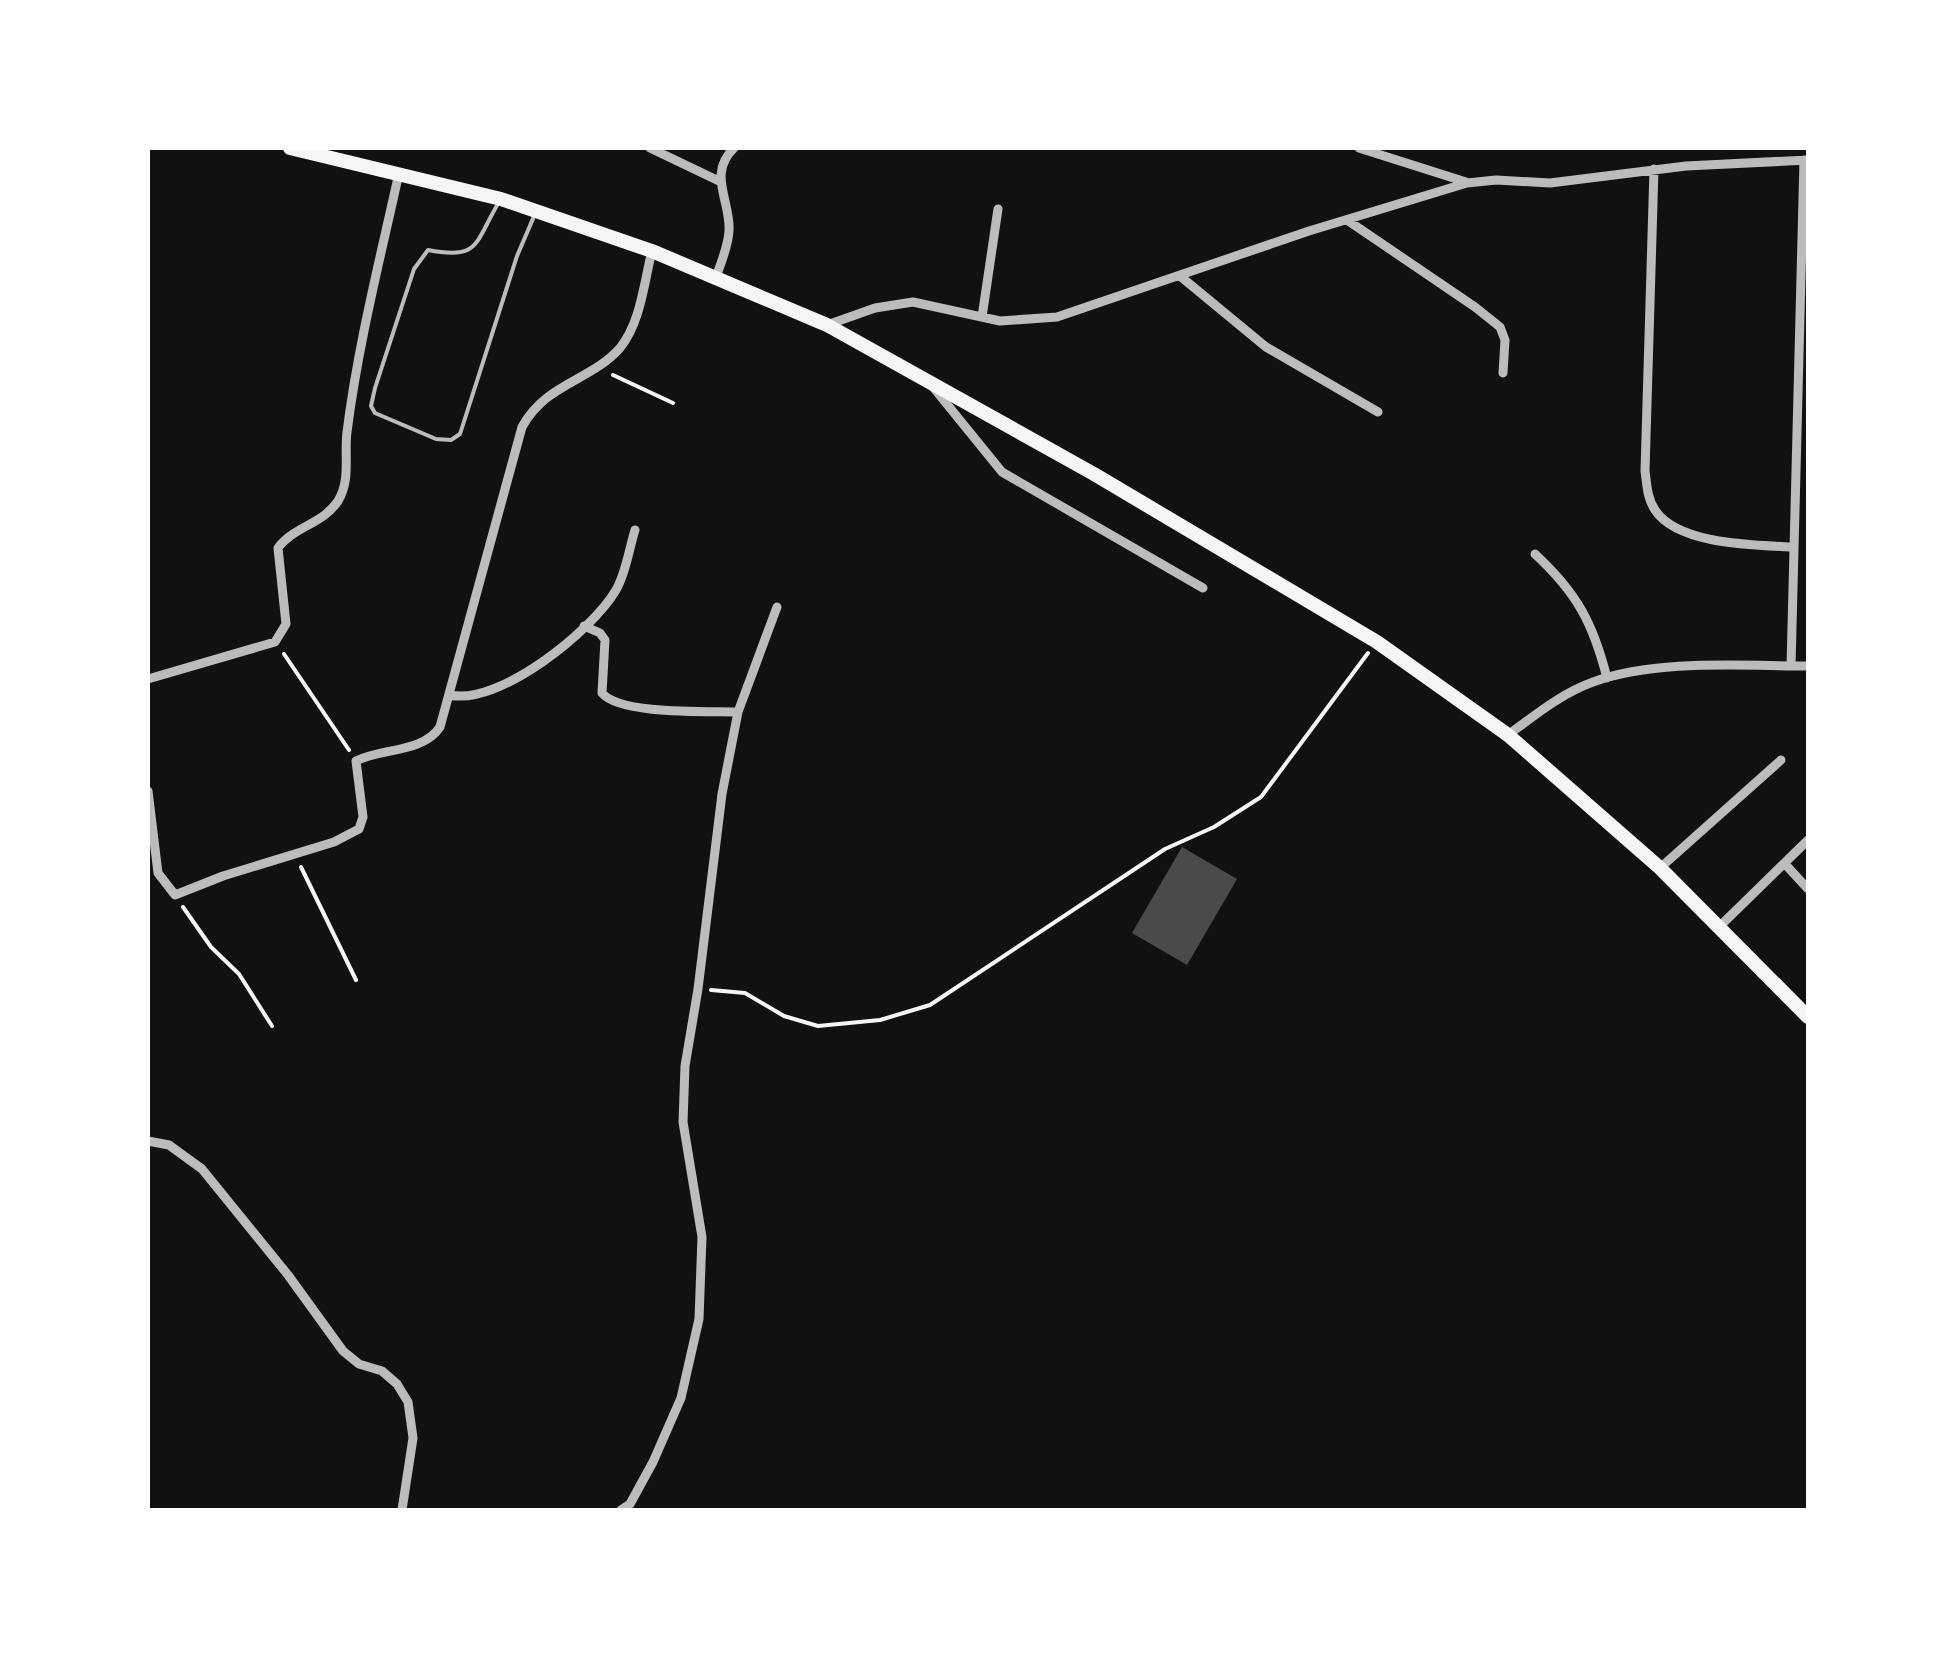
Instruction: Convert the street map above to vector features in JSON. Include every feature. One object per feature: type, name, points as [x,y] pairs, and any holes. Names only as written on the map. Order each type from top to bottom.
[{"type":"main road","points":[[290,148],[329,153],[537,210],[652,251],[827,325],[1260,570],[1377,642],[1508,735],[1660,868],[1808,1017]]},
{"type":"street","points":[[650,148],[719,181]]},
{"type":"street","points":[[716,278],[729,228],[719,181],[722,164],[734,148]]},
{"type":"street","points":[[1359,148],[1467,183]]},
{"type":"street","points":[[827,325],[875,308],[913,302],[1000,321],[1057,316],[1467,183],[1550,183],[1654,169],[1806,160],[1791,666]]},
{"type":"street","points":[[1654,169],[1648,498],[1658,515],[1697,536],[1792,548]]},
{"type":"street","points":[[148,679],[276,642],[286,624],[278,548],[284,539],[327,514],[340,498],[346,476],[345,445],[355,375],[399,173]]},
{"type":"street","points":[[982,318],[998,210]]},
{"type":"street","points":[[1347,220],[1500,327],[1505,340],[1503,373]]},
{"type":"street","points":[[148,791],[158,873],[175,895],[334,842],[362,824],[356,761],[431,738],[440,727],[522,426],[532,409],[560,386],[616,353],[633,328],[652,251]]},
{"type":"street","points":[[1180,276],[1266,347],[1378,412]]},
{"type":"street","points":[[928,381],[1002,472],[1203,588]]},
{"type":"street","points":[[450,695],[464,698],[504,684],[538,664],[584,626],[617,588],[635,530]]},
{"type":"street","points":[[1535,554],[1564,581],[1582,606],[1607,678]]},
{"type":"street","points":[[622,1510],[630,1504],[654,1462],[681,1398],[699,1320],[702,1237],[682,1122],[685,1066],[722,794],[738,712],[777,607]]},
{"type":"street","points":[[584,626],[600,632],[604,640],[602,693],[610,702],[658,709],[738,712]]},
{"type":"street","points":[[1508,735],[1563,696],[1607,678],[1656,669],[1808,666]]},
{"type":"street","points":[[1660,868],[1781,760]]},
{"type":"street","points":[[1718,928],[1808,840]]},
{"type":"street","points":[[1785,864],[1808,888]]},
{"type":"street","points":[[148,1141],[168,1145],[202,1170],[344,1351],[359,1364],[382,1371],[398,1384],[408,1402],[413,1438],[402,1510]]},
{"type":"lane","points":[[500,199],[467,252],[458,256],[428,250],[422,254],[375,388],[371,406],[375,413],[436,439],[451,440],[460,434],[517,256],[537,210]]},
{"type":"path","points":[[595,366],[674,402]]},
{"type":"path","points":[[276,642],[356,761]]},
{"type":"path","points":[[698,989],[745,993],[784,1016],[818,1026],[880,1020],[930,1005],[1134,868],[1214,827],[1261,796],[1377,642]]},
{"type":"path","points":[[294,854],[356,980]]},
{"type":"path","points":[[175,895],[212,947],[239,974],[272,1026]]},
{"type":"building","points":[[1182,847],[1237,879],[1187,965],[1132,933]]}]
